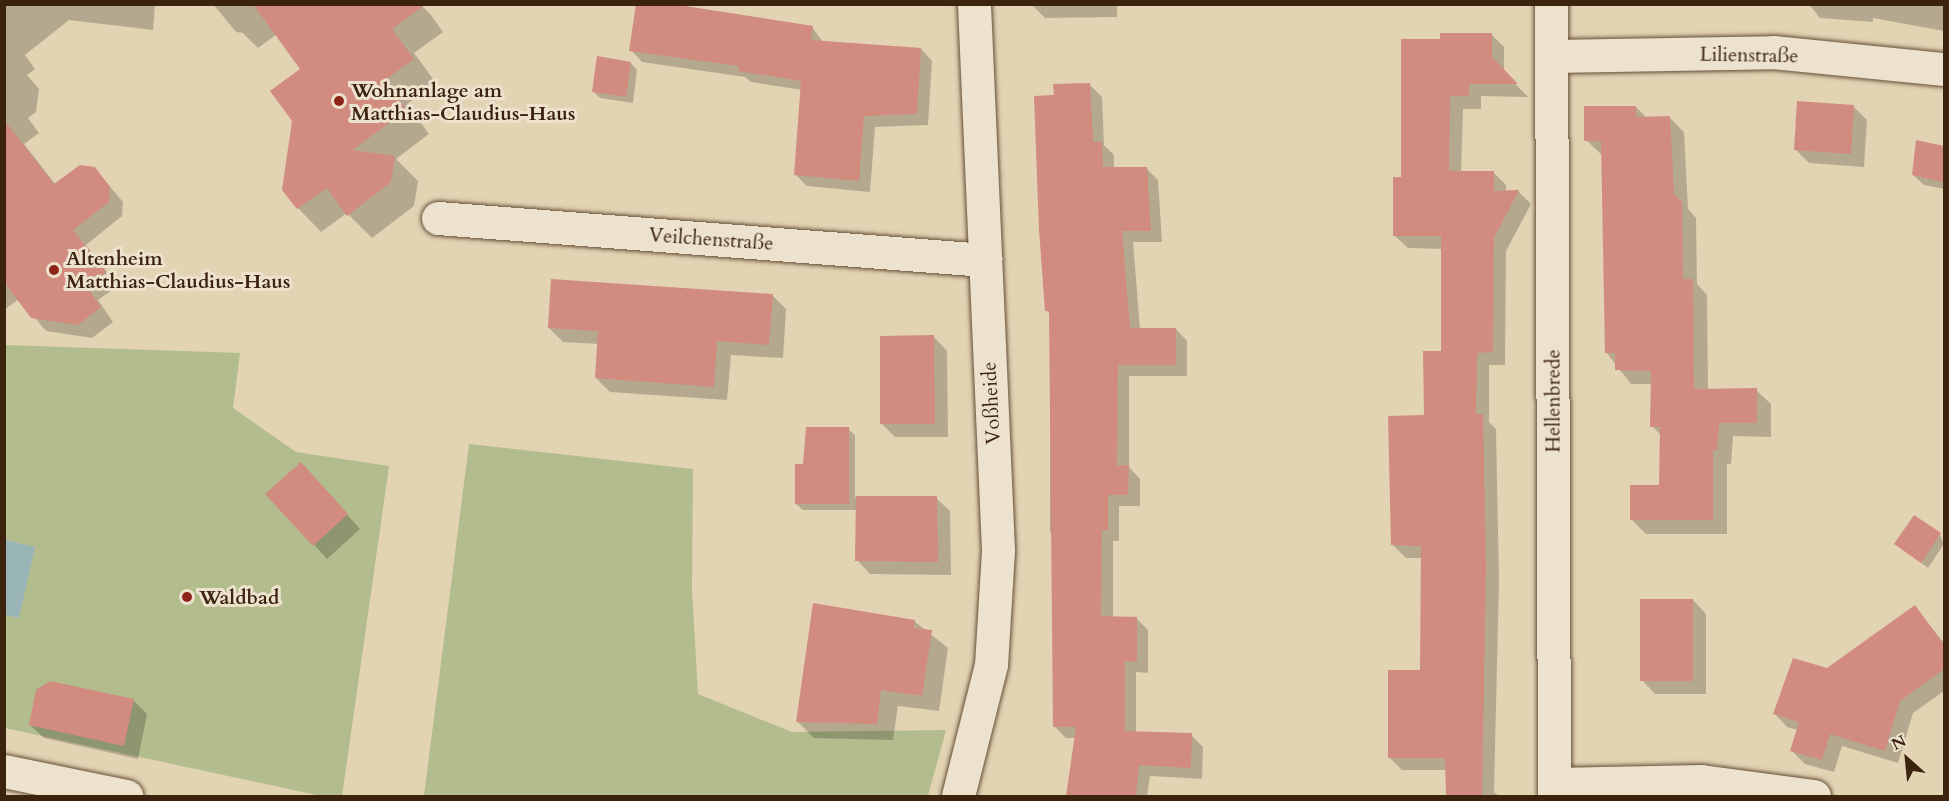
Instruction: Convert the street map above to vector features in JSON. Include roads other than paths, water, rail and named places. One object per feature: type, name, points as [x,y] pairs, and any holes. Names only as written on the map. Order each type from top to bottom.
[{"type":"street","name":"Voßheide","points":[[958,796],[991,665],[998,550],[974,4]]},
{"type":"street","name":"Hellenbrede","points":[[1551,4],[1554,790]]},
{"type":"street","name":"Lilienstraße","points":[[1552,56],[1773,52],[1944,69]]},
{"type":"street","name":"Veilchenstraße","points":[[438,218],[985,260]]},
{"type":"street","points":[[4,771],[126,796]]},
{"type":"street","points":[[1554,790],[1701,781],[1814,796]]},
{"type":"water","points":[[5,540],[35,547],[19,618],[5,615]]},
{"type":"place","name":"Wohnanlage am Matthias-Claudius-Haus","points":[[339,101]]},
{"type":"place","name":"Altenheim Matthias-Claudius-Haus","points":[[54,270]]},
{"type":"place","name":"Waldbad","points":[[187,597]]}]
